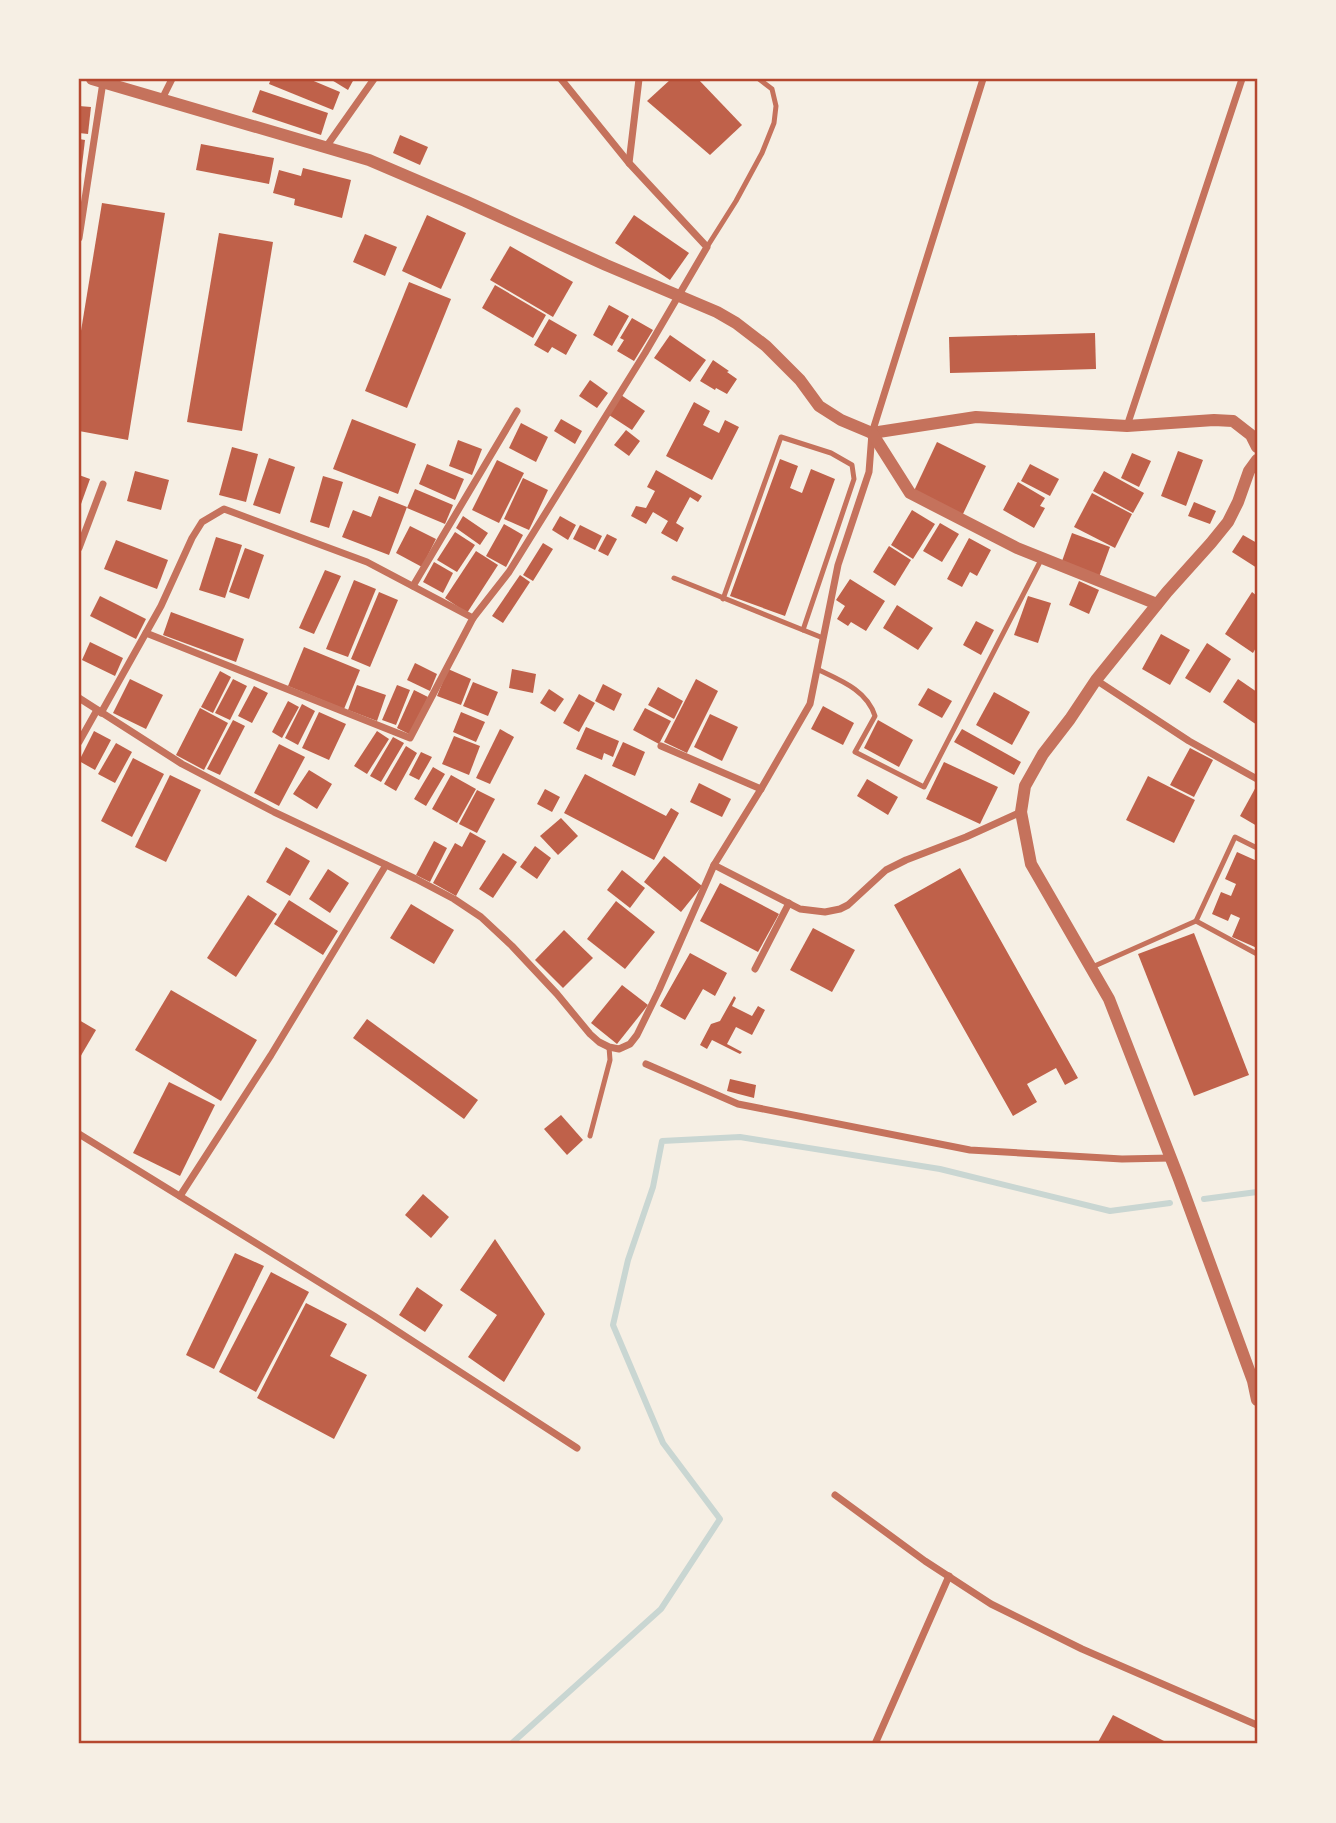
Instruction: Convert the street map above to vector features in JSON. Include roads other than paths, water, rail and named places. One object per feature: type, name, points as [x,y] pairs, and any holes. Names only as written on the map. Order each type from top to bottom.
[{"type":"street","points":[[162,99],[172,79]]},
{"type":"street","points":[[326,147],[374,79]]},
{"type":"street","points":[[146,633],[410,738],[473,618],[509,572],[645,353],[707,247],[629,163],[561,79]]},
{"type":"street","points":[[629,163],[639,79]]},
{"type":"street","points":[[79,698],[182,764],[454,900],[481,917],[521,955],[599,1042],[619,1049],[630,1044],[659,990],[714,865],[810,704],[838,565],[869,472],[872,433],[983,79]]},
{"type":"street","points":[[1127,426],[1242,79]]},
{"type":"street","points":[[79,238],[98,80],[369,160],[718,312],[766,346],[800,380],[819,406],[841,420],[872,433],[976,417],[1127,426],[1214,420],[1233,421],[1251,435],[1257,447]]},
{"type":"street","points":[[413,586],[517,411]]},
{"type":"street","points":[[872,433],[910,493],[1017,548],[1157,604]]},
{"type":"street","points":[[1257,460],[1253,475],[1228,522],[1096,680],[1043,754],[1025,786],[1021,813],[1031,864],[1109,999],[1171,1158],[1253,1381],[1257,1400]]},
{"type":"street","points":[[79,548],[103,484]]},
{"type":"street","points":[[79,742],[161,606],[192,538],[202,522],[224,509],[367,562],[473,618]]},
{"type":"street","points":[[1096,680],[1189,741],[1257,779]]},
{"type":"street","points":[[660,746],[761,789]]},
{"type":"street","points":[[714,865],[800,909],[825,912],[848,905],[886,870],[1021,813]]},
{"type":"street","points":[[180,1196],[271,1055],[386,865]]},
{"type":"street","points":[[755,969],[789,903]]},
{"type":"street","points":[[646,1064],[738,1104],[970,1150],[1122,1159],[1171,1158]]},
{"type":"street","points":[[79,1135],[374,1316],[577,1448]]},
{"type":"street","points":[[835,1495],[991,1604],[1082,1649],[1257,1725]]},
{"type":"street","points":[[875,1744],[949,1576]]},
{"type":"lane","points":[[707,247],[762,153],[774,123],[776,106],[772,89],[759,79]]},
{"type":"lane","points":[[723,598],[781,437],[831,453],[852,466],[854,479],[803,630]]},
{"type":"lane","points":[[817,669],[851,685],[872,706],[875,716],[855,752],[924,787],[1042,558]]},
{"type":"lane","points":[[674,578],[824,638]]},
{"type":"lane","points":[[1090,968],[1196,921],[1235,837],[1257,848]]},
{"type":"lane","points":[[1196,921],[1257,954]]},
{"type":"lane","points":[[590,1136],[610,1060],[609,1047]]},
{"type":"waterway","points":[[511,1744],[661,1609],[720,1519],[663,1443],[613,1325],[628,1260],[653,1187],[662,1141],[740,1137],[940,1169],[1110,1211],[1170,1203]]},
{"type":"waterway","points":[[1204,1199],[1257,1192]]}]
